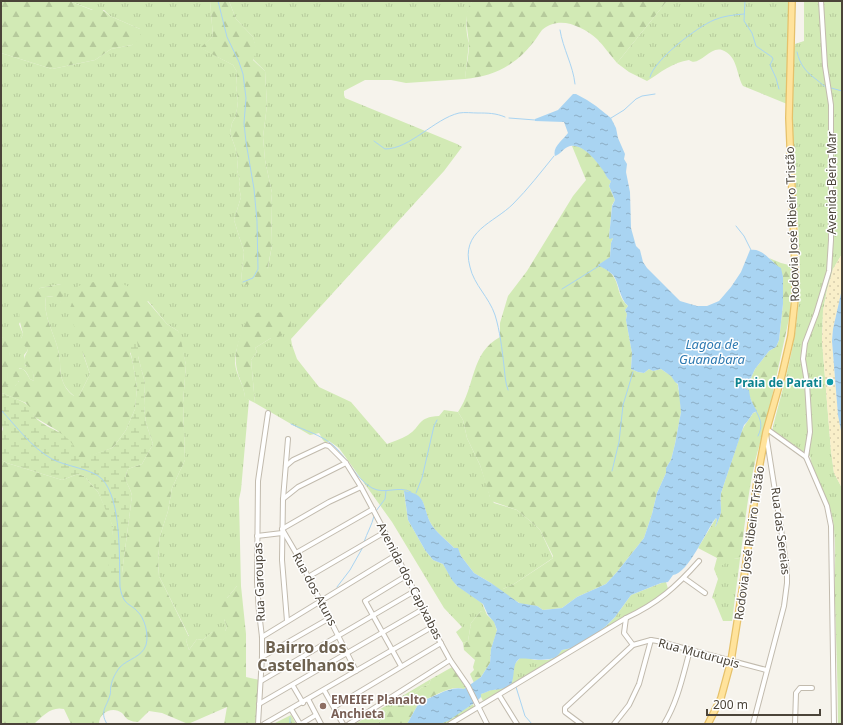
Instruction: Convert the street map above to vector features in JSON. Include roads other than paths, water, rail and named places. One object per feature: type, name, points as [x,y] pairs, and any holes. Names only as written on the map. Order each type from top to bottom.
[{"type":"main road","name":"Rodovia José Ribeiro Tristão","points":[[708,724],[720,698],[731,661],[758,474],[766,430],[782,375],[791,336],[795,299],[794,223],[789,118],[792,1]]},
{"type":"street","name":"Avenida Beira Mar","points":[[806,457],[810,432],[807,383],[803,359],[805,343],[816,314],[829,271],[831,240],[832,105],[825,66],[821,1]]},
{"type":"street","name":"Rua Garoupas","points":[[258,724],[262,637],[257,582],[258,481],[268,413]]},
{"type":"street","points":[[766,430],[806,457],[827,506],[831,526],[834,724]]},
{"type":"street","name":"Rua das Sereias","points":[[753,724],[784,606],[787,573],[766,430]]},
{"type":"street","points":[[287,621],[283,582],[282,531],[288,439]]},
{"type":"street","name":"Avenida dos Capixabas","points":[[286,466],[293,460],[325,445],[329,446],[346,463],[361,487],[385,532],[422,609],[450,660],[480,706],[487,724]]},
{"type":"street","points":[[283,499],[298,488],[346,463]]},
{"type":"street","points":[[257,536],[282,531],[329,502],[361,487]]},
{"type":"street","points":[[296,553],[373,509]]},
{"type":"street","name":"Rua dos Atuns","points":[[282,531],[296,553],[321,600],[356,671]]},
{"type":"street","points":[[308,577],[385,532]]},
{"type":"street","points":[[262,637],[396,555]]},
{"type":"street","points":[[450,724],[626,618],[645,610],[661,599],[684,578],[699,561]]},
{"type":"street","points":[[401,666],[365,602],[366,599],[406,576]]},
{"type":"street","points":[[684,578],[704,594]]},
{"type":"street","points":[[261,681],[414,592]]},
{"type":"street","points":[[259,704],[348,654],[422,609]]},
{"type":"street","points":[[262,657],[330,618]]},
{"type":"street","points":[[581,724],[566,712],[565,708],[633,644],[624,633],[626,618]]},
{"type":"street","points":[[264,724],[303,703],[432,627]]},
{"type":"street","points":[[614,724],[628,704],[639,684],[651,640]]},
{"type":"street","name":"Rua Muturupis","points":[[633,644],[651,640],[766,670]]},
{"type":"street","points":[[334,706],[441,643]]},
{"type":"street","points":[[664,724],[672,711],[690,650]]},
{"type":"street","points":[[349,724],[450,660]]},
{"type":"street","points":[[293,686],[303,703]]},
{"type":"street","points":[[795,724],[796,692],[800,688],[812,688]]},
{"type":"street","points":[[324,690],[343,724]]},
{"type":"street","points":[[499,695],[517,724]]},
{"type":"street","points":[[308,699],[320,724]]},
{"type":"street","points":[[292,709],[301,724],[316,715]]},
{"type":"water","name":"Lagoa de Guanabara","points":[[573,94],[576,94],[596,106],[611,118],[616,128],[618,138],[625,154],[624,159],[627,164],[626,172],[630,192],[631,228],[636,246],[640,250],[643,262],[647,268],[680,301],[697,306],[707,306],[719,301],[731,287],[741,272],[750,250],[763,253],[781,268],[783,277],[783,304],[779,340],[776,347],[769,351],[755,369],[746,389],[749,390],[750,396],[757,411],[753,413],[744,425],[721,493],[721,512],[718,522],[715,527],[717,520],[716,518],[685,567],[673,575],[668,582],[661,583],[631,595],[615,617],[587,641],[572,648],[562,650],[556,657],[551,659],[519,659],[515,664],[513,679],[509,686],[490,690],[481,694],[481,697],[477,701],[448,721],[440,724],[407,724],[420,701],[447,690],[458,688],[464,689],[481,677],[490,663],[491,649],[497,630],[483,604],[457,586],[443,564],[433,560],[425,550],[408,520],[404,491],[417,495],[423,501],[432,526],[454,548],[458,548],[461,556],[474,573],[519,603],[537,606],[543,610],[562,608],[577,597],[606,584],[644,538],[657,493],[666,473],[666,468],[671,460],[681,412],[678,384],[671,376],[661,369],[653,371],[649,369],[644,373],[631,369],[632,353],[626,320],[627,314],[625,310],[628,306],[623,299],[613,275],[598,265],[610,257],[613,238],[609,238],[612,206],[615,200],[609,186],[611,181],[592,157],[579,147],[570,146],[555,156],[554,153],[556,147],[568,133],[564,122],[535,121],[535,119],[558,110]]},
{"type":"water","points":[[842,289],[842,436],[838,415],[832,341],[833,329]]},
{"type":"waterway","points":[[218,1],[227,37],[243,74],[246,98],[244,123],[254,189],[257,221],[258,269],[253,278],[243,282]]},
{"type":"waterway","points":[[745,1],[744,21],[752,33],[756,46],[772,57],[773,59],[770,65],[779,89]]},
{"type":"waterway","points":[[650,77],[659,62],[697,29],[717,19],[744,14]]},
{"type":"waterway","points":[[560,30],[575,84]]},
{"type":"waterway","points":[[797,52],[800,61],[807,71],[828,88]]},
{"type":"waterway","points":[[831,88],[842,91]]},
{"type":"waterway","points":[[611,118],[624,110],[636,99],[642,96],[655,94]]},
{"type":"waterway","points":[[374,141],[385,149],[394,148],[413,139],[440,121],[459,113],[492,114],[505,117]]},
{"type":"waterway","points":[[509,118],[535,120]]},
{"type":"waterway","points":[[508,390],[497,321],[489,302],[475,280],[470,267],[468,255],[474,236],[513,204],[554,156]]},
{"type":"waterway","points":[[736,226],[744,236],[751,250]]},
{"type":"waterway","points":[[562,289],[599,266]]},
{"type":"waterway","points":[[612,471],[619,442],[623,405],[633,372]]},
{"type":"waterway","points":[[1,410],[37,449],[44,454],[57,461],[92,473],[102,479],[113,501],[118,530],[121,593],[125,601],[140,614],[146,627],[147,641],[144,649],[120,667],[113,678],[109,699],[104,709],[104,716],[107,724]]},
{"type":"waterway","points":[[756,411],[761,423],[758,436]]},
{"type":"waterway","points":[[416,493],[422,478],[434,426],[437,420]]},
{"type":"waterway","points":[[291,424],[328,441],[343,455],[361,479],[372,488],[382,491],[402,489],[411,492]]},
{"type":"waterway","points":[[376,511],[385,499],[386,491]]},
{"type":"waterway","points":[[364,542],[374,516]]},
{"type":"waterway","points":[[337,587],[350,570],[363,547]]},
{"type":"waterway","points":[[516,687],[525,716],[532,724]]},
{"type":"waterway","points":[[290,718],[290,724]]},
{"type":"place","name":"Praia de Parati","points":[[830,382]]},
{"type":"place","name":"EMEIEF Planalto Anchieta","points":[[323,706]]},
{"type":"district","name":"Bairro dos Castelhanos","points":[[306,656]]}]
